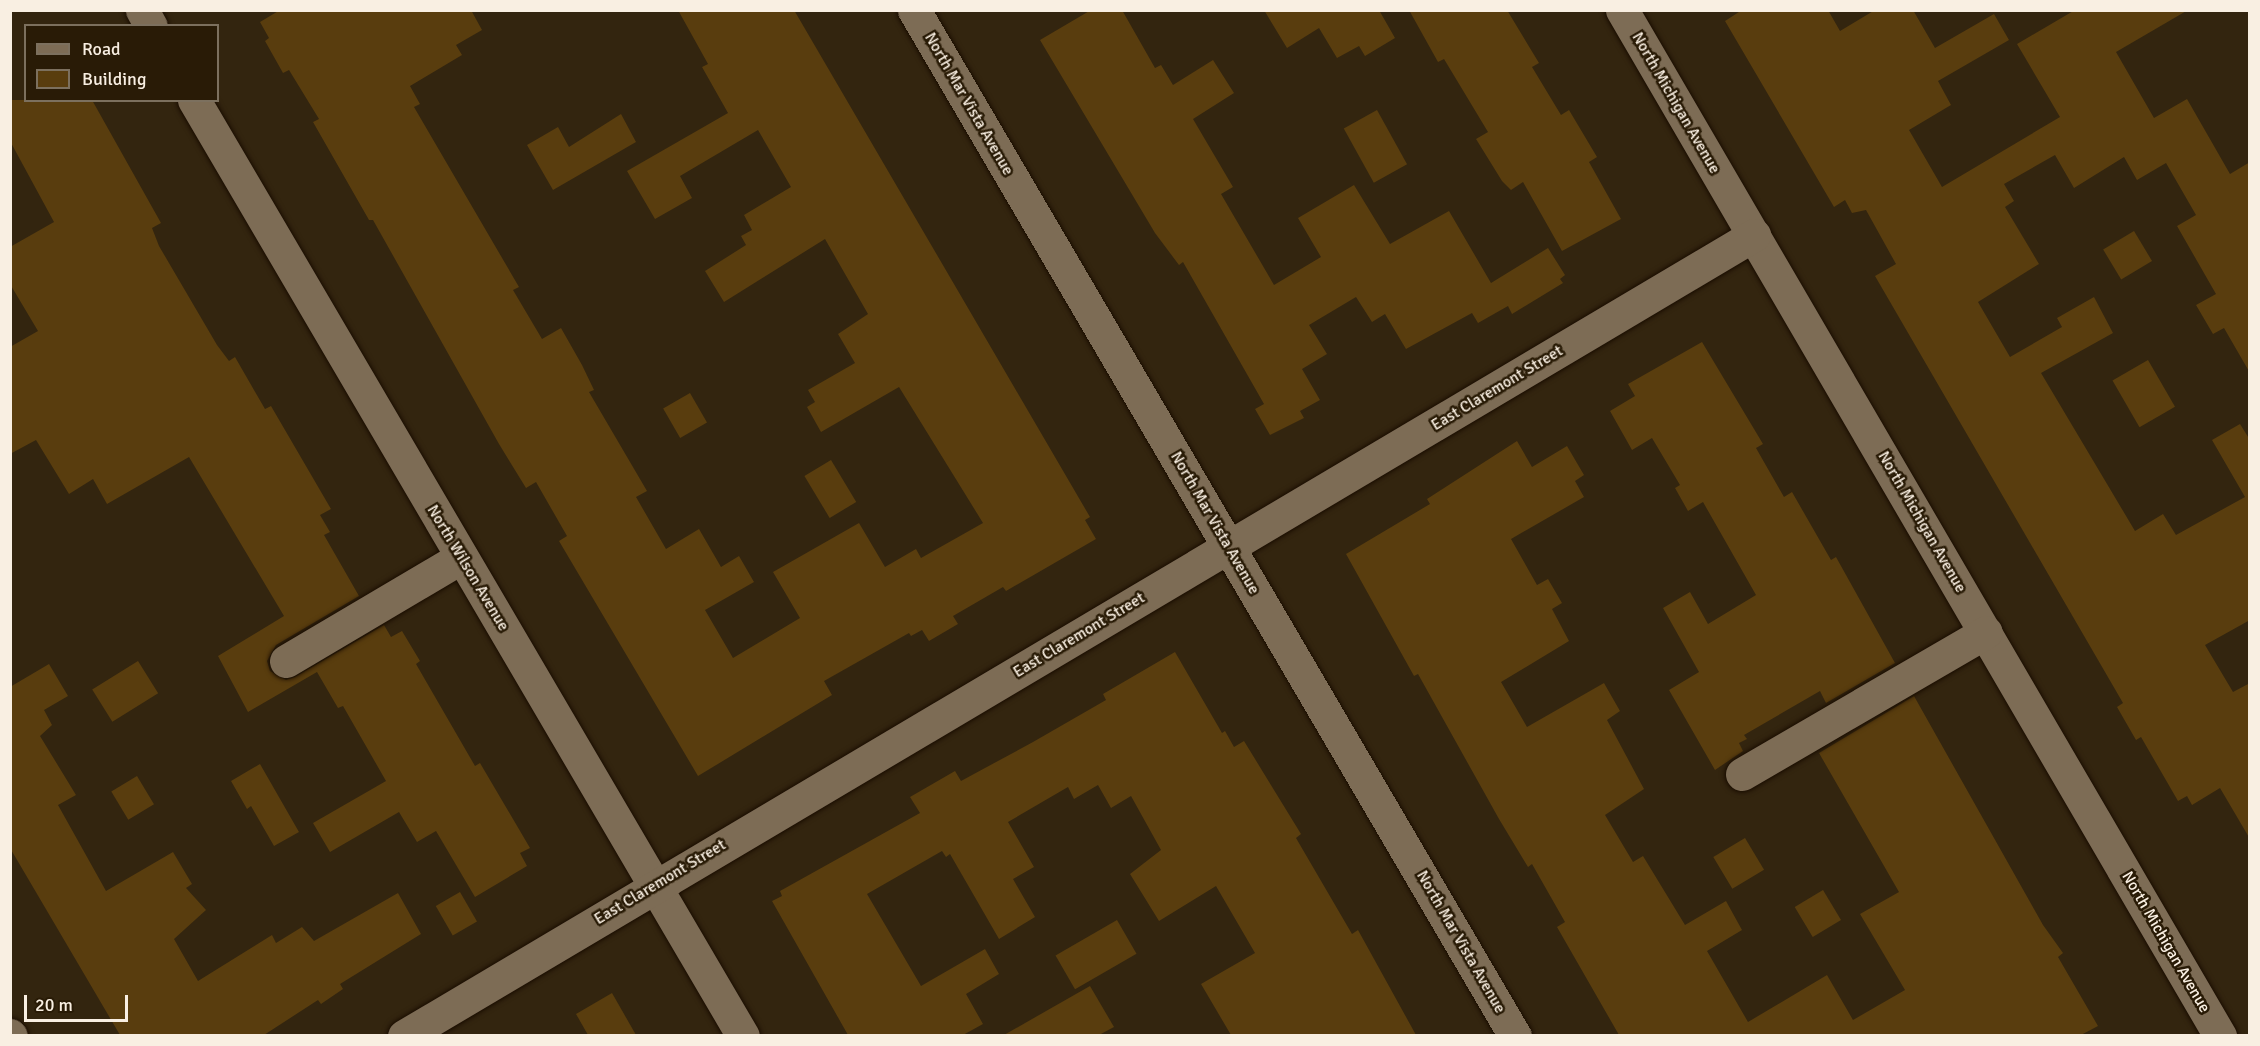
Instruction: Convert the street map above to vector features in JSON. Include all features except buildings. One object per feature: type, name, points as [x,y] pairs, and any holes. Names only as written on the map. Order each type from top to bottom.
[{"type":"street","points":[[142,10],[150,24]]},
{"type":"street","name":"North Mar Vista Avenue","points":[[914,10],[1515,1035]]},
{"type":"street","name":"North Michigan Avenue","points":[[1622,10],[2220,1035]]},
{"type":"street","name":"North Wilson Avenue","points":[[195,102],[742,1035]]},
{"type":"street","name":"East Claremont Street","points":[[404,1035],[1754,236]]},
{"type":"street","points":[[286,661],[462,557]]},
{"type":"street","points":[[1742,774],[1986,632]]}]
